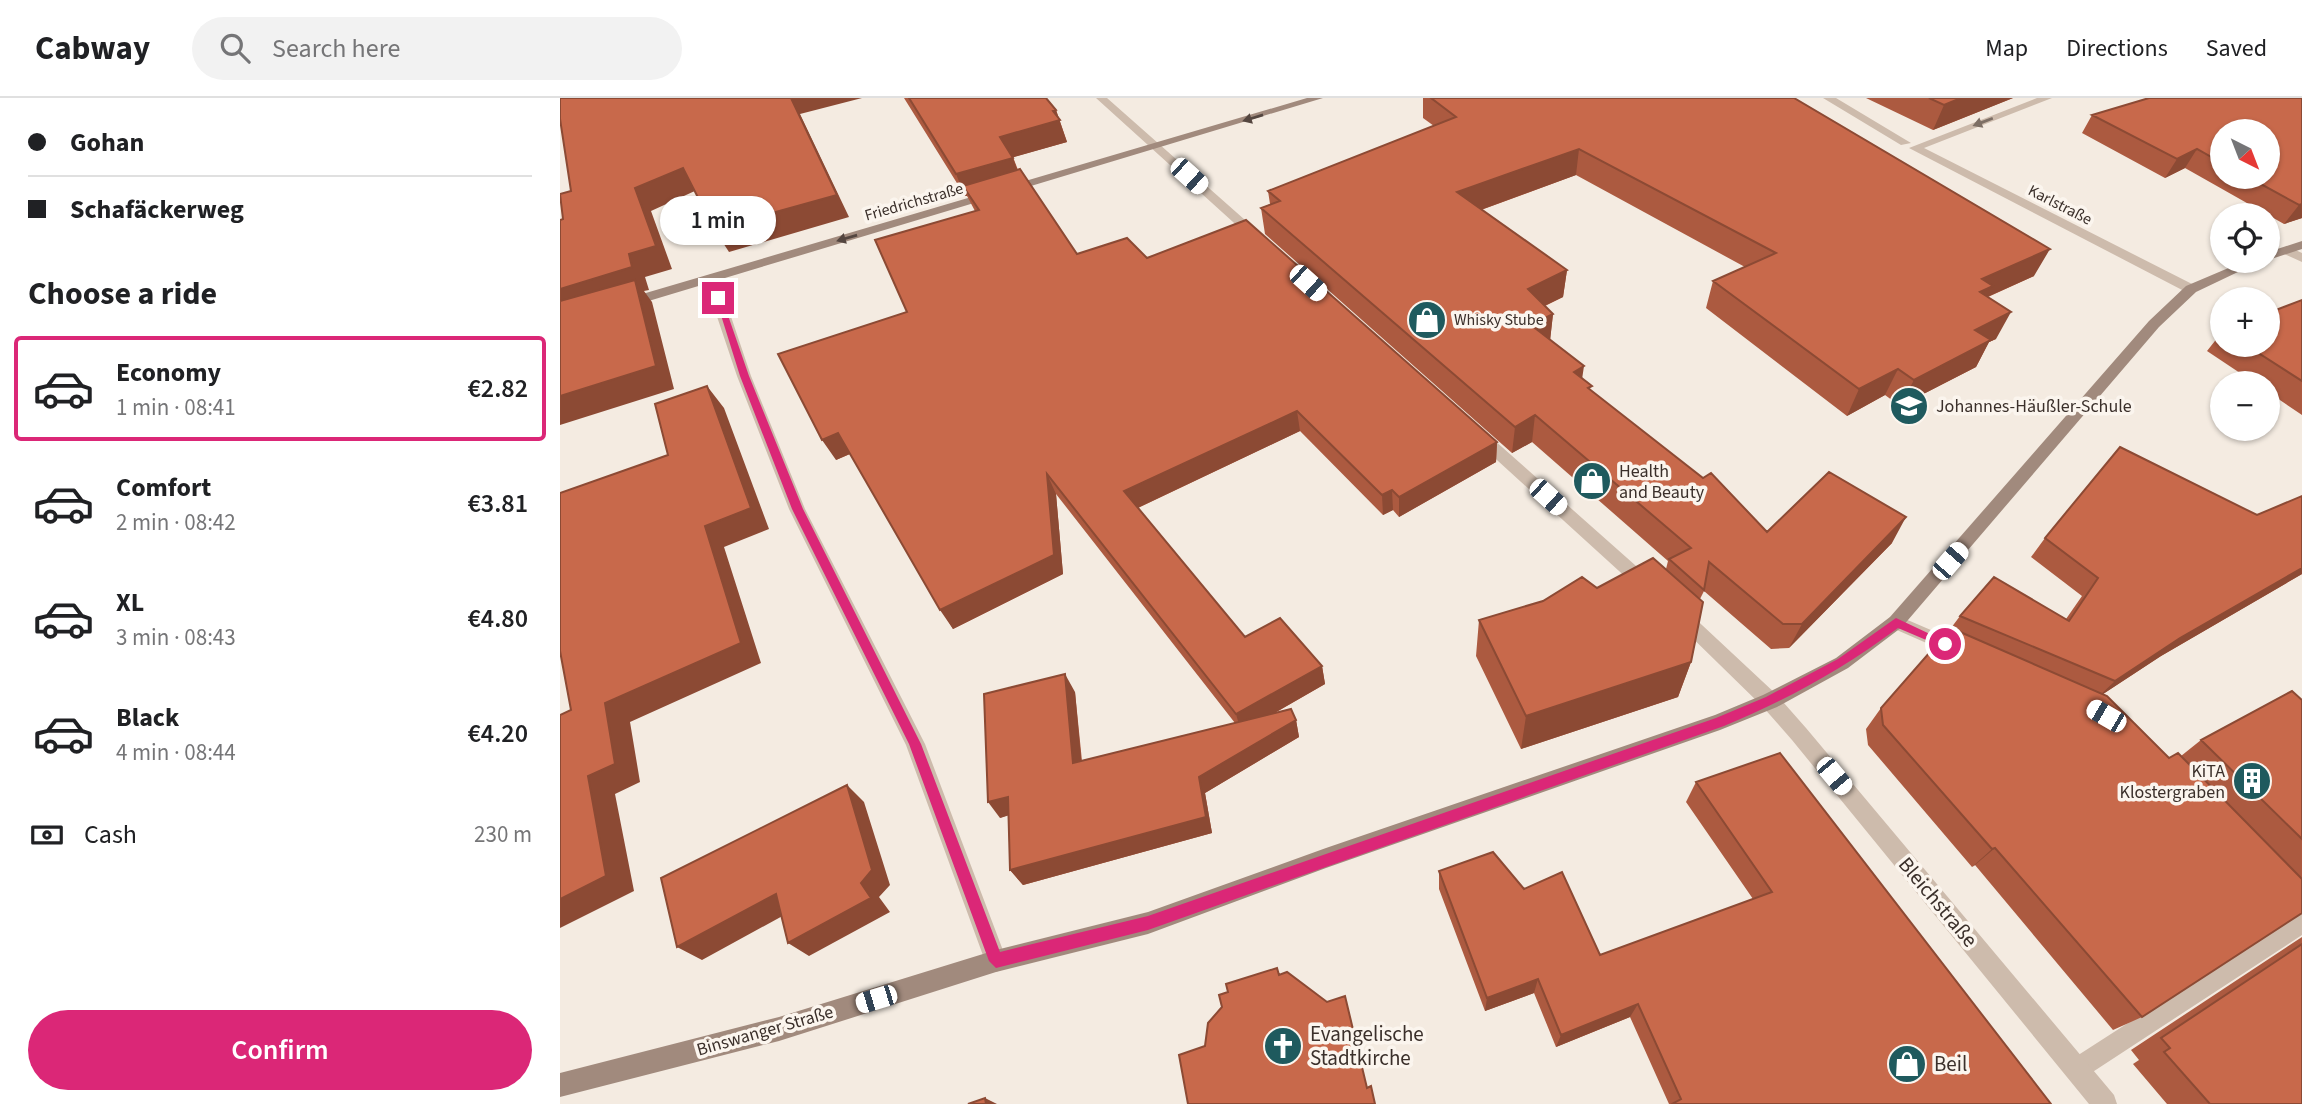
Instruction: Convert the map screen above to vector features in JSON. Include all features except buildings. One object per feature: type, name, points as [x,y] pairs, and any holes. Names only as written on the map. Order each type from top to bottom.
[{"type":"main road","name":"Friedrichstraße","points":[[610,308],[1318,98]]},
{"type":"main road","points":[[2280,252],[2302,244]]},
{"type":"main road","name":"Binswanger Straße","points":[[560,1085],[779,1029],[996,961],[1148,923],[1720,722],[1770,701],[1842,663],[1896,622],[2154,324],[2191,289],[2228,273]]},
{"type":"street","points":[[1101,98],[1273,251]]},
{"type":"street","name":"Karlstraße","points":[[1828,98],[1910,146],[2191,289]]},
{"type":"street","points":[[1910,146],[2047,98]]},
{"type":"street","points":[[2287,250],[2302,258]]},
{"type":"street","points":[[711,278],[744,376],[797,509],[915,744],[996,961]]},
{"type":"street","name":"Bleichstraße","points":[[1469,426],[1667,603],[1770,701],[2105,1104]]},
{"type":"street","points":[[1896,622],[1982,659]]},
{"type":"street","points":[[2077,1069],[2302,922]]},
{"type":"place","name":"Whisky Stube","points":[[1427,320]]},
{"type":"place","name":"Johannes-Häußler-Schule","points":[[1909,406]]},
{"type":"place","name":"Health and Beauty","points":[[1592,481]]},
{"type":"place","name":"KiTA Klostergraben","points":[[2252,781]]},
{"type":"place","name":"Evangelische Stadtkirche","points":[[1283,1046]]},
{"type":"place","name":"Beil","points":[[1907,1064]]},
{"type":"route","points":[[718,298],[744,376],[797,509],[915,744],[996,961],[1148,923],[1326,858],[1720,722],[1770,701],[1842,663],[1896,622],[1945,644]]}]
